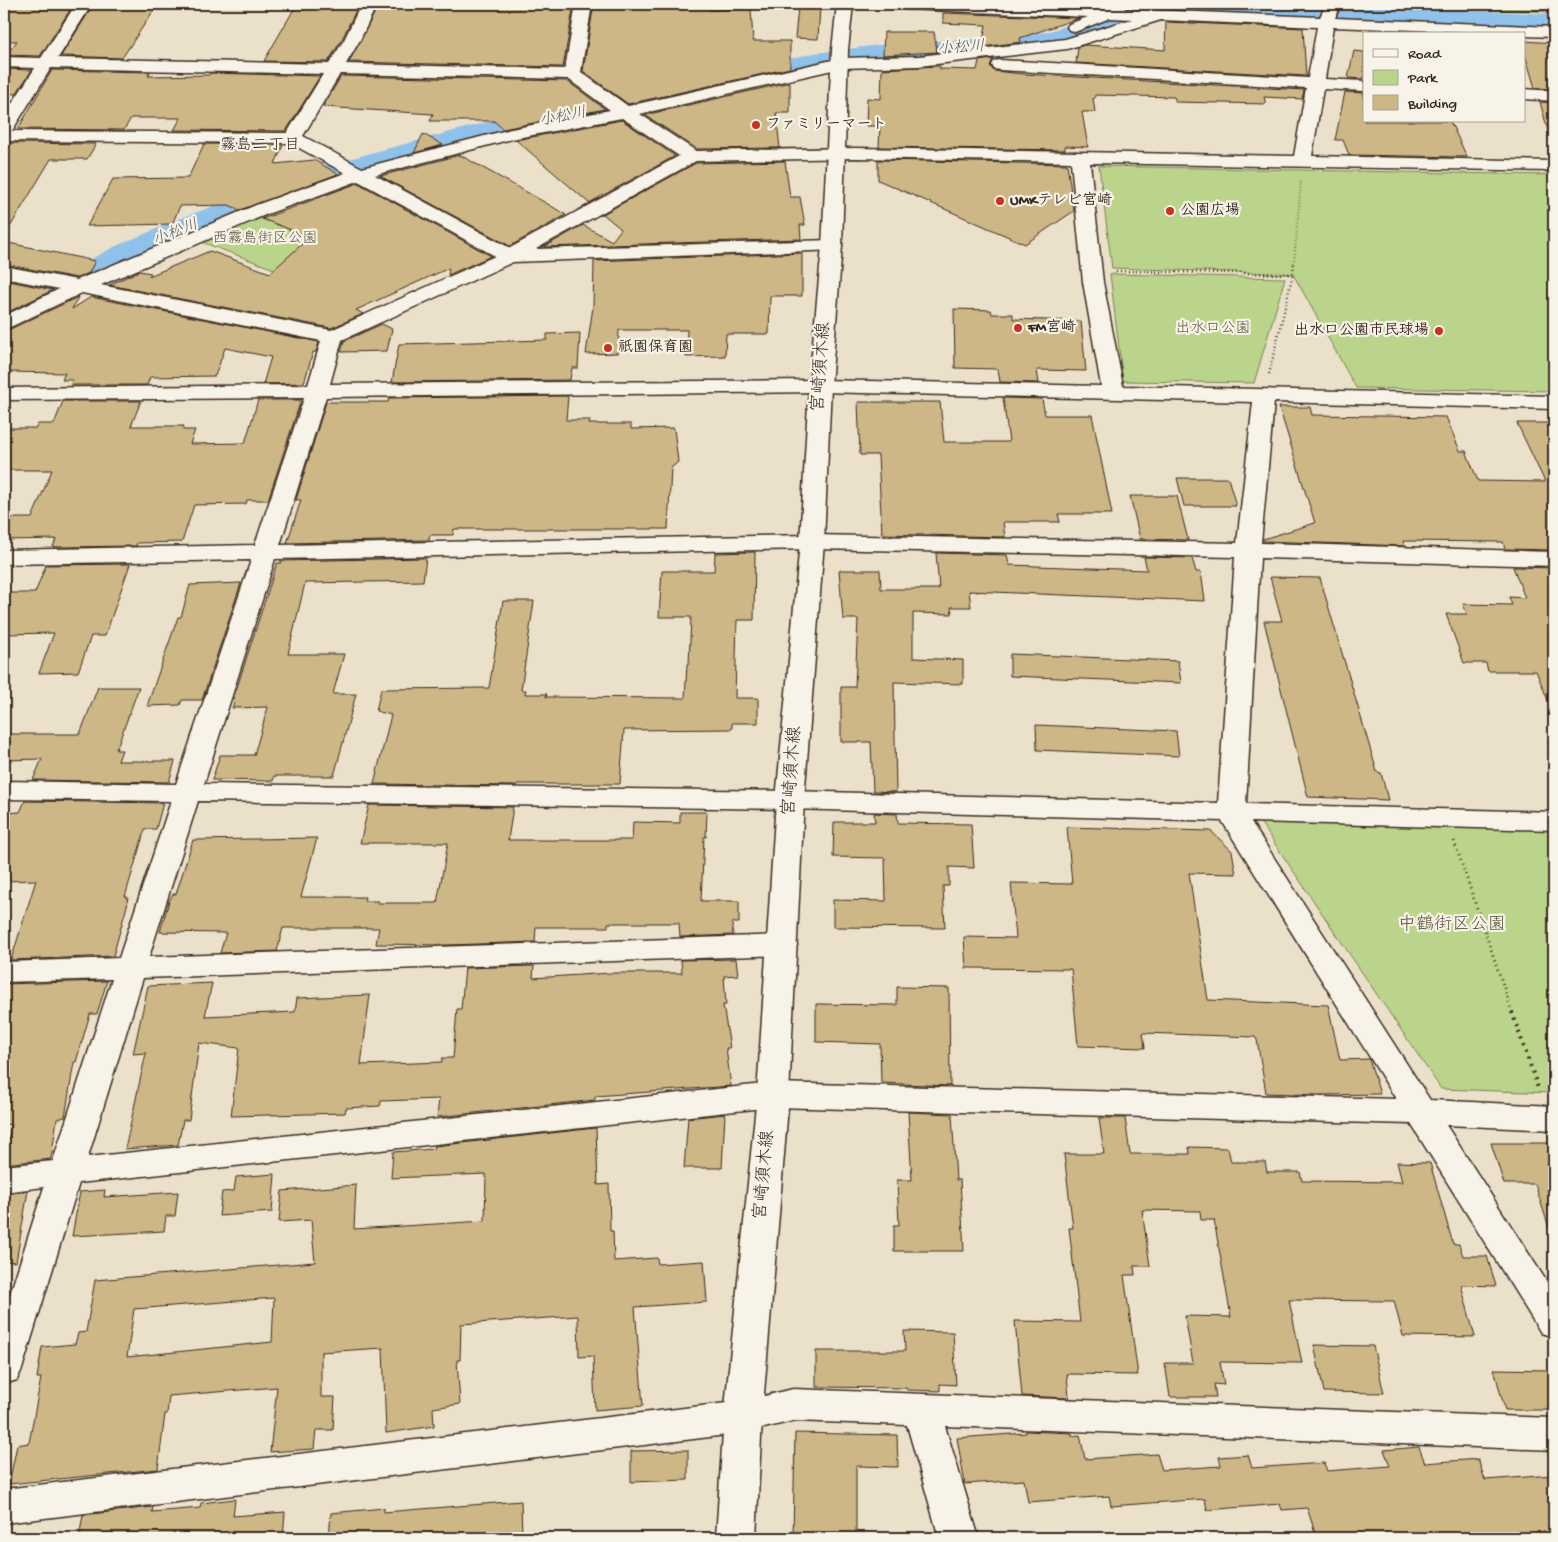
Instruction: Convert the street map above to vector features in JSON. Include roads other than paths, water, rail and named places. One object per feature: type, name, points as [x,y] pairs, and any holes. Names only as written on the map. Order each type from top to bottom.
[{"type":"street","points":[[4,130],[84,4]]},
{"type":"street","points":[[293,138],[352,40],[369,4]]},
{"type":"street","points":[[572,74],[584,4]]},
{"type":"street","name":"宮崎須木線","points":[[736,1538],[743,1417],[773,1095],[790,800],[812,542],[820,386],[832,246],[835,154],[845,4]]},
{"type":"street","points":[[906,4],[1114,9],[1139,14],[1160,15]]},
{"type":"street","points":[[1302,162],[1317,84],[1326,22],[1332,5]]},
{"type":"street","points":[[4,324],[65,284],[268,191],[340,164],[479,130],[841,55],[1021,37],[1083,25],[1114,9]]},
{"type":"street","points":[[919,61],[1067,44],[1160,15],[1188,10],[1326,22],[1554,32]]},
{"type":"street","points":[[4,304],[65,284],[360,174],[510,134],[626,112],[841,55],[1363,86]]},
{"type":"street","points":[[4,62],[572,74],[610,102],[692,156]]},
{"type":"street","points":[[1526,94],[1554,96]]},
{"type":"street","points":[[4,136],[293,138],[510,256],[832,246]]},
{"type":"street","points":[[4,272],[332,337],[510,256],[692,156],[835,154],[1554,166]]},
{"type":"street","points":[[1080,158],[1092,271],[1113,392]]},
{"type":"street","points":[[4,1369],[131,966],[266,553],[317,392],[332,337]]},
{"type":"street","points":[[4,394],[820,386],[1554,402]]},
{"type":"street","points":[[1264,397],[1248,550],[1231,812],[1554,1323]]},
{"type":"street","points":[[4,557],[812,542],[1248,550],[1554,559]]},
{"type":"street","points":[[4,790],[790,800],[1554,821]]},
{"type":"street","points":[[4,972],[131,966],[782,945]]},
{"type":"street","points":[[4,1178],[773,1095],[1551,1117]]},
{"type":"street","points":[[4,1506],[743,1417],[793,1405],[1554,1434]]},
{"type":"street","points":[[921,1409],[959,1538]]},
{"type":"waterway","name":"小松川","points":[[4,314],[83,278],[129,254],[307,182],[488,132],[628,105],[815,62],[888,53],[1012,46],[1055,39],[1114,19],[1143,4],[1554,23]]},
{"type":"place","name":"ファミリーマート","points":[[756,125]]},
{"type":"place","name":"UMKテレビ宮崎","points":[[1000,201]]},
{"type":"place","name":"公園広場","points":[[1170,211]]},
{"type":"place","name":"FM宮崎","points":[[1018,328]]},
{"type":"place","name":"出水口公園市民球場","points":[[1439,331]]},
{"type":"place","name":"祇園保育園","points":[[608,348]]},
{"type":"district","name":"霧島二丁目","points":[[260,146]]},
{"type":"park label","name":"西霧島街区公園","points":[[265,239]]},
{"type":"park label","name":"出水口公園","points":[[1213,329]]},
{"type":"park label","name":"中鶴街区公園","points":[[1452,925]]}]
